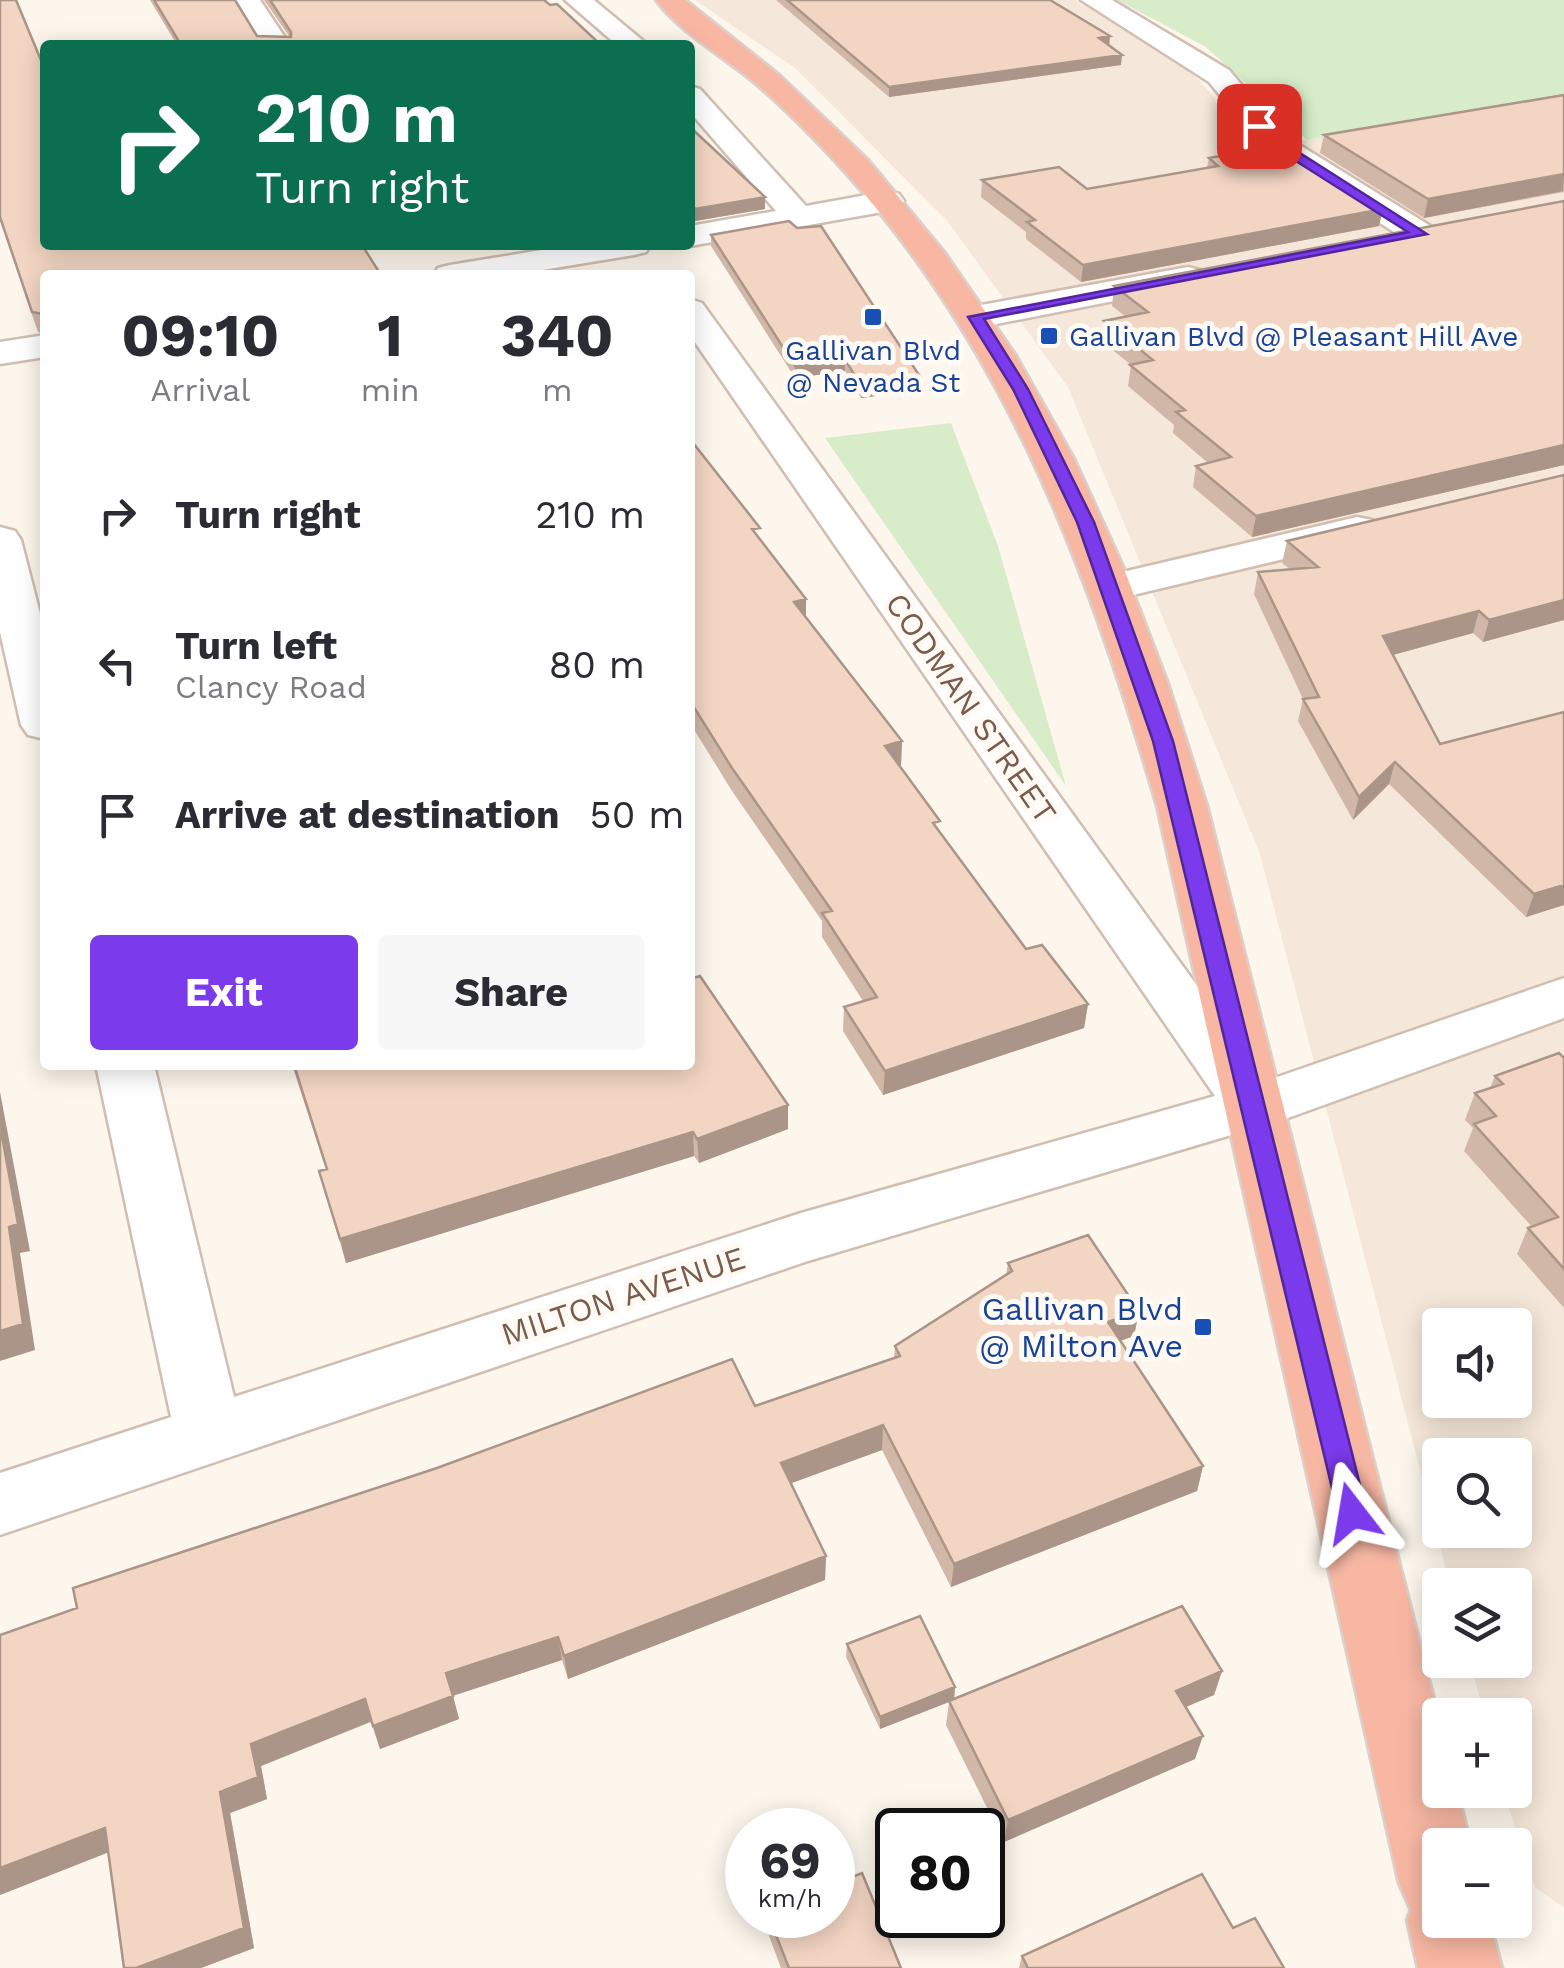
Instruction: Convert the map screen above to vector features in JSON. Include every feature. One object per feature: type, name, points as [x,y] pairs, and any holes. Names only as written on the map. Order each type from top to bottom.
[{"type":"highway","points":[[669,0],[774,84],[888,201],[976,317],[1020,389],[1060,467],[1112,587],[1182,806],[1426,1828]]},
{"type":"highway","points":[[1452,1938],[1460,1968]]},
{"type":"street","points":[[246,0],[273,40]]},
{"type":"street","points":[[578,0],[628,40]]},
{"type":"street","points":[[1094,0],[1219,76],[1274,142],[1420,234]]},
{"type":"street","points":[[695,99],[798,217]]},
{"type":"street","points":[[695,235],[888,201]]},
{"type":"street","points":[[1381,241],[1456,226]]},
{"type":"street","points":[[484,270],[644,250]]},
{"type":"street","points":[[976,317],[1226,270]]},
{"type":"street","name":"CODMAN STREET","points":[[695,317],[1252,1105]]},
{"type":"street","points":[[0,353],[40,347]]},
{"type":"street","points":[[1112,587],[1396,519]]},
{"type":"street","points":[[0,540],[40,705]]},
{"type":"street","name":"MILTON AVENUE","points":[[0,1504],[801,1238],[1252,1105],[1564,996]]},
{"type":"street","points":[[126,1070],[208,1432]]},
{"type":"shaded area","points":[[695,0],[1075,0],[1186,65],[1214,98],[1224,122],[1247,138],[1307,140],[1564,95],[1564,1908],[1535,1887],[1532,1828],[1516,1828],[1509,1808],[1532,1808],[1532,1698],[1480,1698],[1475,1678],[1532,1678],[1532,1568],[1446,1568],[1440,1548],[1532,1548],[1532,1438],[1422,1438],[1422,1477],[1260,854],[1068,387],[948,222],[795,68]]},
{"type":"green space","points":[[1117,0],[1564,0],[1564,95],[1307,140],[1206,47]]},
{"type":"green space","points":[[951,423],[998,546],[1066,786],[825,438]]},
{"type":"building","points":[[0,0],[16,0],[40,58],[40,250],[365,250],[378,270],[40,270],[40,313],[32,312],[0,217]]},
{"type":"building","points":[[154,0],[235,0],[257,36],[291,37],[270,0],[544,0],[550,5],[557,4],[596,40],[178,40]]},
{"type":"building","points":[[787,0],[1050,0],[1110,36],[1099,38],[1122,55],[889,87]]},
{"type":"building","points":[[1564,95],[1564,174],[1428,199],[1324,135]]},
{"type":"building","points":[[695,132],[765,197],[695,209]]},
{"type":"building","points":[[1280,145],[1383,209],[1083,265],[1027,222],[1035,220],[982,180],[1059,167],[1087,189],[1218,166],[1209,158]]},
{"type":"building","points":[[1564,201],[1564,445],[1256,516],[1196,466],[1231,457],[1176,412],[1185,410],[1130,365],[1153,360],[1104,321],[1148,312],[1114,286]]},
{"type":"building","points":[[789,221],[797,228],[821,226],[921,378],[861,386],[845,359],[795,366],[711,235]]},
{"type":"building","points":[[695,445],[760,528],[752,529],[806,599],[794,602],[902,741],[885,746],[940,821],[933,823],[1026,949],[1042,945],[1088,1004],[885,1071],[844,1007],[877,997],[822,913],[832,911],[695,709]]},
{"type":"building","points":[[1564,475],[1564,600],[1489,620],[1479,611],[1383,636],[1440,744],[1564,712],[1564,885],[1534,894],[1395,762],[1359,797],[1303,699],[1319,697],[1258,572],[1318,567],[1287,541]]},
{"type":"building","points":[[700,976],[788,1105],[697,1139],[693,1132],[340,1239],[319,1171],[327,1169],[296,1070],[695,1070],[695,978]]},
{"type":"building","points":[[1559,1053],[1564,1058],[1564,1269],[1528,1228],[1558,1217],[1474,1124],[1496,1116],[1475,1093],[1503,1084],[1495,1076]]},
{"type":"building","points":[[0,1125],[18,1224],[9,1227],[23,1324],[0,1331]]},
{"type":"building","points":[[1088,1235],[1139,1311],[1108,1322],[1203,1466],[954,1564],[883,1425],[781,1463],[826,1556],[564,1656],[558,1637],[446,1673],[453,1696],[373,1726],[365,1699],[251,1744],[258,1777],[220,1792],[244,1928],[136,1968],[124,1968],[105,1828],[0,1868],[0,1635],[77,1608],[73,1588],[437,1468],[732,1359],[755,1406],[900,1356],[895,1346],[1012,1271],[1008,1263]]},
{"type":"building","points":[[1182,1606],[1222,1671],[1176,1691],[1203,1736],[1008,1820],[949,1701]]},
{"type":"building","points":[[920,1616],[955,1687],[880,1717],[847,1644]]},
{"type":"building","points":[[862,1873],[875,1905],[875,1938],[889,1938],[901,1968],[789,1968],[777,1938],[855,1938],[855,1876]]},
{"type":"building","points":[[1202,1874],[1233,1928],[1255,1918],[1284,1968],[1028,1968],[1022,1956]]},
{"type":"place","name":"Gallivan Blvd @ Nevada St","points":[[873,317]]},
{"type":"place","name":"Gallivan Blvd @ Pleasant Hill Ave","points":[[1049,336]]},
{"type":"place","name":"Gallivan Blvd @ Milton Ave","points":[[1203,1327]]},
{"type":"route","points":[[1259,126],[1274,142],[1420,234],[976,317],[1020,389],[1086,522],[1163,741],[1352,1513]]}]
